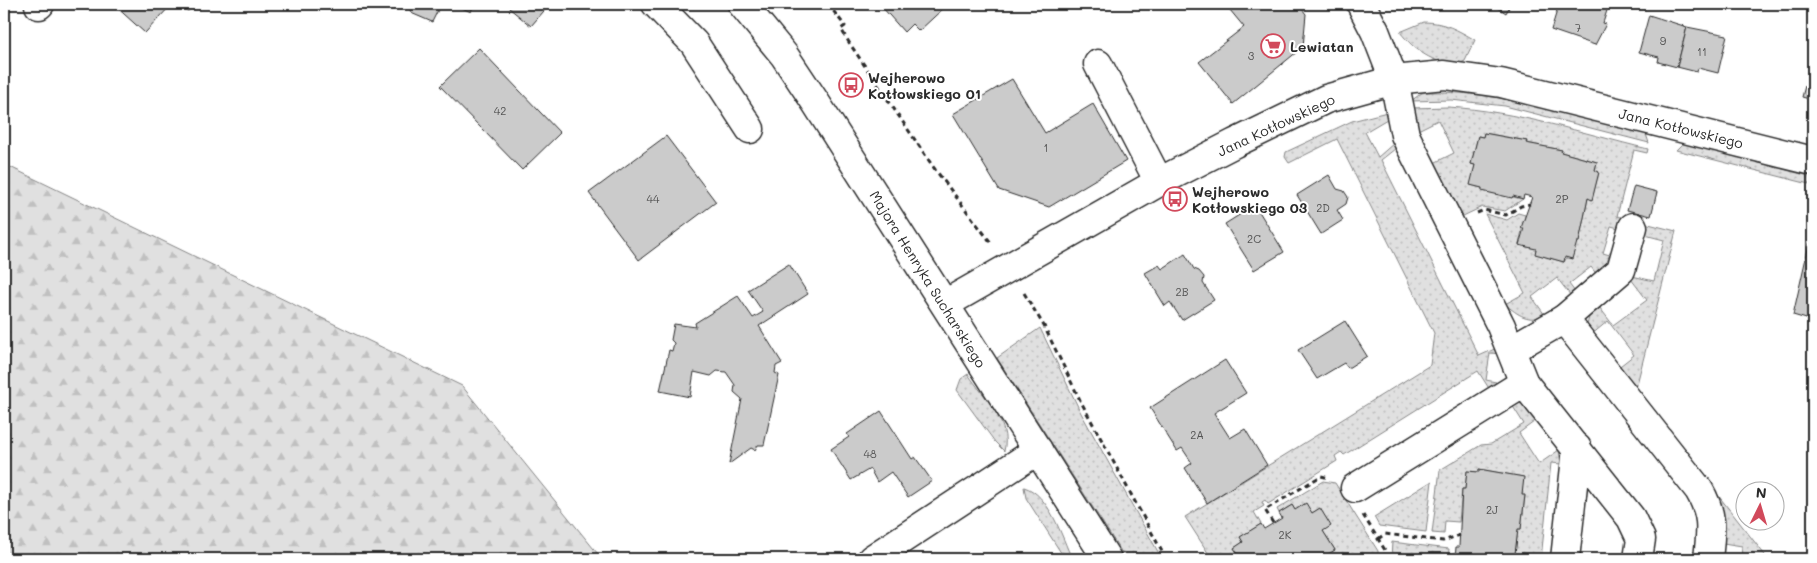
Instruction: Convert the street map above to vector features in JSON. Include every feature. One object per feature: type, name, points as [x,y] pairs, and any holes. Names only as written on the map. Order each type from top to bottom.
[{"type":"street","points":[[656,4],[694,43],[750,129]]},
{"type":"street","name":"Majora Henryka Sucharskiego","points":[[742,4],[790,63],[1106,559]]},
{"type":"street","points":[[1362,4],[1375,31],[1394,80],[1405,135],[1512,349],[1524,383],[1631,518],[1640,539],[1638,559]]},
{"type":"street","points":[[1098,64],[1159,182]]},
{"type":"street","name":"Jana Kotłowskiego","points":[[945,304],[1159,182],[1309,107],[1360,88],[1394,80],[1444,75],[1501,83],[1813,161]]},
{"type":"street","points":[[1512,349],[1564,319],[1621,270],[1633,227]]},
{"type":"street","points":[[1564,319],[1698,490],[1708,506],[1712,523],[1708,559]]},
{"type":"street","points":[[1355,488],[1524,383]]},
{"type":"street","points":[[1565,559],[1577,448]]},
{"type":"street","points":[[872,559],[1038,450]]},
{"type":"path","points":[[828,4],[845,26],[841,28],[850,44],[934,168],[1007,267],[1044,326],[1084,409],[1166,559]]},
{"type":"path","points":[[1452,226],[1484,210],[1506,215],[1520,206],[1530,204]]},
{"type":"path","points":[[1378,539],[1385,534],[1443,541],[1460,535]]},
{"type":"green space","points":[[1424,22],[1444,25],[1475,40],[1465,61],[1457,65],[1432,59],[1412,45],[1400,32]]},
{"type":"green space","points":[[1423,92],[1480,95],[1535,105],[1646,134],[1649,143],[1505,106],[1451,100],[1411,101]]},
{"type":"green space","points":[[1448,107],[1499,113],[1648,149],[1647,153],[1634,150],[1617,216],[1676,231],[1637,384],[1631,384],[1734,516],[1734,530],[1745,530],[1768,559],[1741,559],[1742,546],[1723,543],[1616,369],[1634,355],[1608,321],[1591,335],[1587,325],[1589,317],[1600,308],[1613,325],[1647,300],[1631,279],[1632,276],[1654,281],[1664,240],[1611,226],[1603,253],[1613,256],[1611,265],[1598,276],[1591,267],[1569,284],[1575,292],[1571,296],[1557,278],[1532,297],[1545,315],[1534,318],[1524,317],[1505,304],[1525,293],[1485,214],[1507,220],[1518,213],[1525,215],[1519,245],[1536,249],[1536,254],[1564,262],[1577,242],[1579,242],[1588,198],[1592,199],[1599,172],[1595,170],[1597,162],[1561,152],[1562,150],[1526,143],[1527,141],[1484,133],[1483,137],[1478,136],[1471,164],[1475,165],[1471,185],[1482,188],[1482,191],[1523,199],[1505,211],[1482,207],[1461,217],[1434,163],[1454,153],[1438,120],[1418,130],[1411,108]]},
{"type":"green space","points":[[1387,112],[1387,119],[1365,132],[1378,157],[1394,143],[1400,145],[1381,160],[1479,356],[1499,347],[1501,354],[1490,353],[1486,380],[1496,382],[1490,390],[1478,371],[1344,455],[1341,452],[1335,456],[1337,461],[1268,504],[1265,500],[1262,502],[1264,506],[1254,512],[1261,524],[1240,537],[1243,542],[1234,548],[1241,559],[1212,559],[1185,517],[1430,365],[1434,333],[1337,139],[1289,163],[1285,157],[1286,152],[1352,121]]},
{"type":"green space","points":[[1683,143],[1813,177],[1813,185],[1676,150]]},
{"type":"green space","points":[[4,164],[462,386],[602,559],[4,559]]},
{"type":"green space","points":[[1040,328],[1081,413],[1162,559],[1126,559],[997,358]]},
{"type":"green space","points":[[968,374],[988,400],[1000,420],[1004,430],[1004,451],[995,442],[957,390],[961,379]]},
{"type":"green space","points":[[1515,403],[1525,404],[1538,419],[1519,433],[1539,464],[1559,450],[1561,464],[1551,463],[1541,559],[1518,559],[1519,554],[1515,554],[1518,529],[1521,529],[1525,496],[1522,495],[1523,477],[1479,469],[1479,472],[1467,471],[1465,489],[1462,489],[1459,522],[1445,521],[1444,534],[1432,533],[1440,470],[1481,445],[1491,444],[1524,424],[1512,405]]},
{"type":"green space","points":[[1323,481],[1335,483],[1378,551],[1378,559],[1320,559],[1335,550],[1323,531],[1320,508],[1312,513],[1295,510],[1292,505],[1279,513],[1277,509]]},
{"type":"green space","points":[[1432,481],[1426,532],[1379,526],[1374,517]]},
{"type":"green space","points":[[1024,487],[1033,491],[1048,507],[1072,559],[1065,559],[1026,498]]},
{"type":"green space","points":[[1392,542],[1449,549],[1448,559],[1391,559]]},
{"type":"building","points":[[113,4],[172,4],[145,33]]},
{"type":"building","points":[[179,4],[195,4],[188,11]]},
{"type":"building","points":[[408,4],[441,4],[432,22],[411,13]]},
{"type":"building","points":[[453,4],[474,4],[471,12]]},
{"type":"building","points":[[512,4],[550,4],[531,26],[509,8]]},
{"type":"building","points":[[885,4],[948,4],[919,31],[912,24],[904,32],[882,7]]},
{"type":"building","points":[[1225,4],[1298,4],[1306,14],[1303,47],[1233,104],[1199,62],[1244,27]]},
{"type":"building","points":[[1492,4],[1511,4],[1506,13]]},
{"type":"building","points":[[1559,4],[1609,4],[1603,23],[1606,24],[1595,45],[1551,30]]},
{"type":"building","points":[[1649,15],[1687,27],[1677,67],[1658,62],[1659,57],[1639,52]]},
{"type":"building","points":[[1687,27],[1727,35],[1718,73],[1698,68],[1697,72],[1677,67]]},
{"type":"building","points":[[479,48],[560,133],[522,170],[440,86]]},
{"type":"building","points":[[1813,56],[1813,100],[1802,97]]},
{"type":"building","points":[[1012,79],[1045,133],[1093,104],[1126,161],[1049,207],[999,190],[953,114]]},
{"type":"building","points":[[1484,133],[1527,141],[1526,143],[1562,150],[1561,152],[1597,162],[1595,170],[1599,172],[1592,200],[1588,198],[1579,242],[1577,242],[1572,259],[1565,257],[1564,262],[1535,254],[1536,249],[1519,245],[1524,228],[1521,228],[1532,197],[1524,195],[1523,199],[1513,196],[1512,198],[1482,191],[1482,188],[1470,185],[1475,165],[1471,164],[1478,136],[1483,137]]},
{"type":"building","points":[[666,136],[716,202],[639,260],[589,193]]},
{"type":"building","points":[[1329,175],[1337,189],[1344,191],[1348,197],[1346,204],[1337,210],[1343,220],[1321,234],[1297,195]]},
{"type":"building","points":[[1634,186],[1657,192],[1651,216],[1627,210]]},
{"type":"building","points":[[1255,205],[1284,252],[1254,270],[1225,224]]},
{"type":"building","points":[[1813,227],[1813,321],[1793,315]]},
{"type":"building","points":[[1185,254],[1194,269],[1199,271],[1204,277],[1203,283],[1214,300],[1182,320],[1170,302],[1165,306],[1145,273],[1159,265],[1162,269]]},
{"type":"building","points":[[789,264],[808,294],[759,326],[782,363],[776,366],[775,373],[779,375],[764,445],[758,445],[755,450],[751,448],[729,464],[742,399],[734,392],[735,385],[726,372],[717,371],[711,376],[694,372],[690,397],[660,391],[669,350],[672,351],[674,343],[671,340],[674,324],[696,327],[695,323],[738,296],[753,318],[763,312],[748,290]]},
{"type":"building","points":[[1345,321],[1367,356],[1348,368],[1344,363],[1317,379],[1298,350]]},
{"type":"building","points":[[1225,360],[1246,393],[1214,413],[1230,438],[1245,429],[1267,465],[1207,503],[1185,468],[1192,463],[1182,448],[1177,451],[1150,408]]},
{"type":"building","points":[[881,411],[912,459],[915,457],[932,481],[908,497],[891,472],[877,482],[870,469],[851,480],[831,449],[849,437],[847,434]]},
{"type":"building","points":[[1479,469],[1524,477],[1522,495],[1525,495],[1521,529],[1518,529],[1515,554],[1519,554],[1518,559],[1455,559],[1456,547],[1459,547],[1462,489],[1465,489],[1467,471],[1479,472]]},
{"type":"building","points":[[1306,503],[1312,513],[1320,508],[1331,526],[1323,531],[1335,550],[1320,559],[1241,559],[1234,548],[1243,542],[1240,537],[1261,524],[1264,529],[1282,518],[1279,513],[1292,505],[1295,510]]},
{"type":"place","name":"Lewiatan","points":[[1273,46]]},
{"type":"place","name":"Wejherowo Kotłowskiego 01","points":[[851,85]]},
{"type":"place","name":"Wejherowo Kotłowskiego 03","points":[[1175,199]]}]
